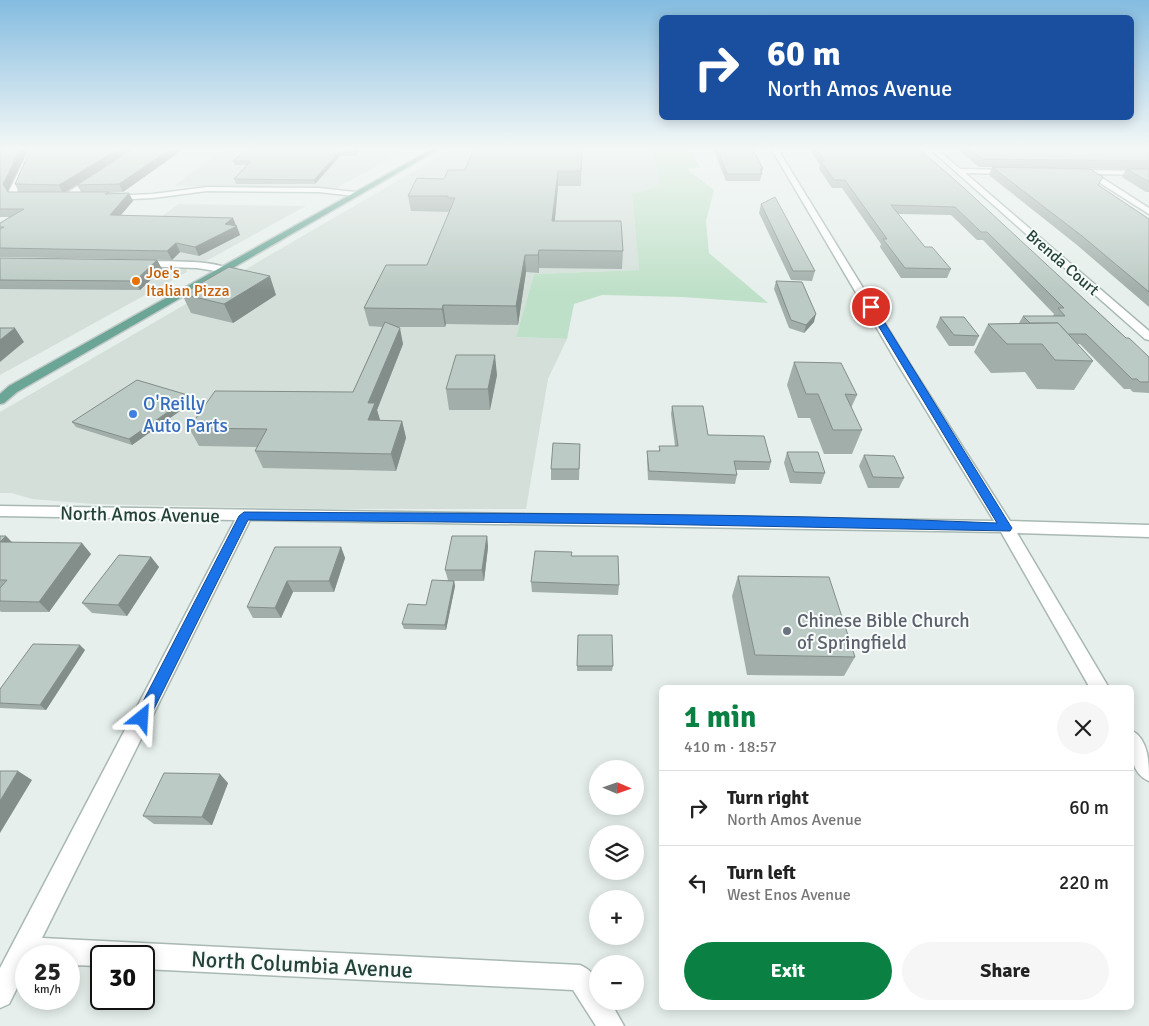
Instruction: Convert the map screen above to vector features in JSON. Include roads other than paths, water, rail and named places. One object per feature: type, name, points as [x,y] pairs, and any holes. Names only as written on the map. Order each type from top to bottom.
[{"type":"main road","points":[[0,400],[13,389],[352,196]]},
{"type":"main road","points":[[0,393],[13,389]]},
{"type":"street","points":[[16,196],[40,197]]},
{"type":"street","points":[[104,198],[153,196]]},
{"type":"street","points":[[803,196],[905,366],[1006,528],[1098,685]]},
{"type":"street","name":"Brenda Court","points":[[987,196],[1149,337]]},
{"type":"street","points":[[1125,196],[1149,212]]},
{"type":"street","points":[[49,197],[85,197]]},
{"type":"street","points":[[130,264],[197,266],[222,270]]},
{"type":"street","name":"North Amos Avenue","points":[[0,511],[244,516],[924,524],[1149,531]]},
{"type":"street","points":[[27,945],[244,516]]},
{"type":"street","points":[[1134,745],[1149,771]]},
{"type":"street","name":"North Columbia Avenue","points":[[80,953],[580,978],[612,1026]]},
{"type":"street","points":[[0,995],[15,967]]},
{"type":"place","name":"Joe's Italian Pizza","points":[[136,281]]},
{"type":"place","name":"O'Reilly Auto Parts","points":[[133,414]]},
{"type":"place","name":"Chinese Bible Church of Springfield","points":[[787,631]]}]
